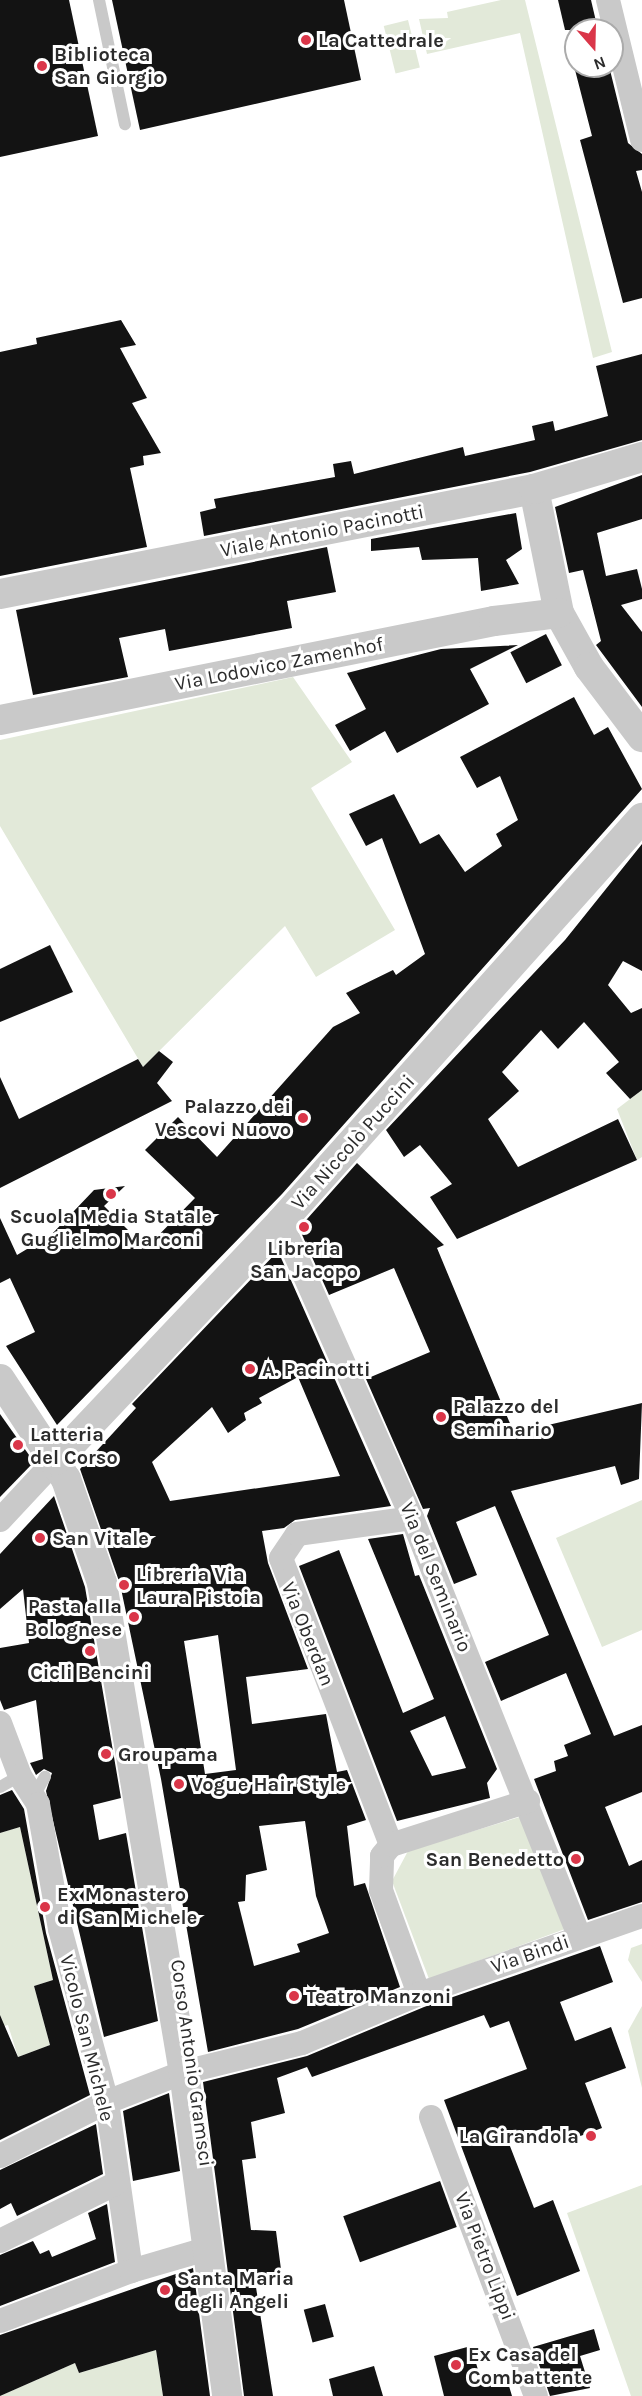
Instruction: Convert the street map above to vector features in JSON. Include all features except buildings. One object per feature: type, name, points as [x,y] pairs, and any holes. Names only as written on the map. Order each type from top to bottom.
[{"type":"street","points":[[608,0],[642,140]]},
{"type":"street","name":"Viale Antonio Pacinotti","points":[[0,594],[534,489],[642,457]]},
{"type":"street","points":[[534,489],[559,613],[588,667],[642,737]]},
{"type":"street","name":"Via Lodovico Zamenhof","points":[[0,720],[559,613]]},
{"type":"street","name":"Via Niccolò Puccini","points":[[56,1460],[281,1222],[642,818]]},
{"type":"street","name":"Via del Seminario","points":[[281,1222],[412,1518],[528,1801],[580,1937]]},
{"type":"street","name":"Corso Antonio Gramsci","points":[[0,1379],[56,1460],[97,1564],[121,1735],[190,2070],[206,2249],[227,2396]]},
{"type":"street","points":[[0,1520],[56,1460]]},
{"type":"street","name":"Via Oberdan","points":[[392,1845],[281,1558],[297,1534],[412,1518]]},
{"type":"street","name":"Vicolo San Michele","points":[[0,1723],[10,1782],[40,1786],[62,1937],[107,2102],[131,2271]]},
{"type":"street","points":[[419,1994],[379,1880],[382,1856],[392,1845],[528,1801]]},
{"type":"street","name":"Via Bindi","points":[[0,2156],[107,2102],[190,2070],[302,2043],[419,1994],[642,1916]]},
{"type":"street","name":"Via Pietro Lippi","points":[[431,2117],[536,2396]]},
{"type":"street","points":[[0,2241],[117,2182]]},
{"type":"street","points":[[0,2321],[131,2271],[206,2249]]},
{"type":"lane","points":[[99,0],[125,124]]},
{"type":"lane","name":"Corso Antonio Gramsci","points":[[56,1460],[68,1470],[80,1492],[119,1629],[190,2070],[234,2396]]},
{"type":"green space","points":[[501,0],[525,0],[612,352],[593,358],[520,33],[427,54],[419,19],[448,18],[447,12]]},
{"type":"green space","points":[[408,20],[420,68],[396,74],[384,26]]},
{"type":"green space","points":[[293,677],[352,762],[311,788],[395,930],[316,977],[285,926],[143,1067],[0,826],[0,740]]},
{"type":"green space","points":[[642,1090],[642,1157],[637,1160],[617,1109]]},
{"type":"green space","points":[[642,1500],[642,1630],[602,1647],[556,1538]]},
{"type":"green space","points":[[523,1816],[565,1929],[429,1979],[392,1881],[408,1851]]},
{"type":"green space","points":[[20,1827],[53,1980],[34,1986],[50,2045],[18,2057],[8,2025],[0,2027],[0,1833]]},
{"type":"green space","points":[[642,1944],[642,1982],[628,1960],[631,1948]]},
{"type":"green space","points":[[642,2006],[642,2088],[628,2031]]},
{"type":"green space","points":[[642,2185],[642,2396],[631,2396],[567,2213]]},
{"type":"green space","points":[[156,2350],[163,2396],[0,2396],[75,2363],[79,2373]]},
{"type":"place","name":"La Cattedrale","points":[[306,40]]},
{"type":"place","name":"Biblioteca San Giorgio","points":[[42,66]]},
{"type":"place","name":"Palazzo dei Vescovi Nuovo","points":[[303,1118]]},
{"type":"place","name":"Scuola Media Statale Guglielmo Marconi","points":[[111,1194]]},
{"type":"place","name":"Libreria San Jacopo","points":[[304,1227]]},
{"type":"place","name":"A. Pacinotti","points":[[250,1369]]},
{"type":"place","name":"Palazzo del Seminario","points":[[441,1417]]},
{"type":"place","name":"Latteria del Corso","points":[[18,1445]]},
{"type":"place","name":"San Vitale","points":[[40,1538]]},
{"type":"place","name":"Libreria Via Laura Pistoia","points":[[124,1585]]},
{"type":"place","name":"Pasta alla Bolognese","points":[[134,1617]]},
{"type":"place","name":"Cicli Bencini","points":[[90,1651]]},
{"type":"place","name":"Groupama","points":[[106,1754]]},
{"type":"place","name":"Vogue Hair Style","points":[[179,1784]]},
{"type":"place","name":"San Benedetto","points":[[576,1859]]},
{"type":"place","name":"Ex Monastero di San Michele","points":[[45,1907]]},
{"type":"place","name":"Teatro Manzoni","points":[[294,1996]]},
{"type":"place","name":"La Girandola","points":[[591,2136]]},
{"type":"place","name":"Santa Maria degli Angeli","points":[[165,2290]]},
{"type":"place","name":"Ex Casa del Combattente","points":[[456,2365]]}]
